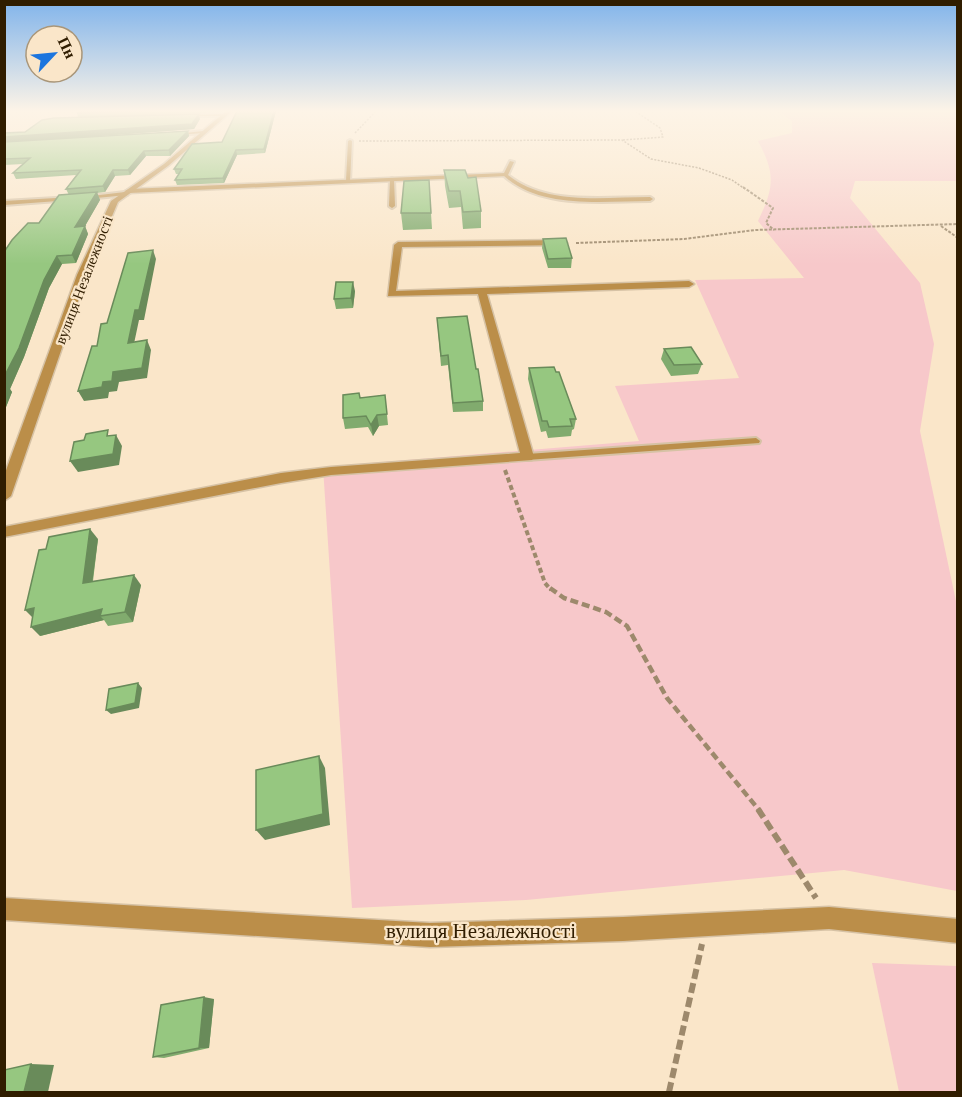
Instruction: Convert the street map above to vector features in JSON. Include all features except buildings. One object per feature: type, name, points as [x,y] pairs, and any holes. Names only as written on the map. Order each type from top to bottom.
[{"type":"street","name":"вулиця Незалежності","points":[[4,496],[82,275],[115,201],[169,162]]},
{"type":"street","points":[[127,193],[505,175]]},
{"type":"street","points":[[566,243],[398,245],[391,294],[689,284]]},
{"type":"street","points":[[4,532],[291,476],[527,457],[482,292]]},
{"type":"street","name":"вулиця Незалежності","points":[[4,909],[430,935],[623,929],[829,918],[957,931]]},
{"type":"lane","points":[[348,181],[349,162]]},
{"type":"lane","points":[[512,162],[505,175],[525,189],[553,196],[650,199]]},
{"type":"lane","points":[[392,179],[392,206]]},
{"type":"lane","points":[[4,203],[127,193]]},
{"type":"lane","points":[[527,457],[756,441]]},
{"type":"path","points":[[668,162],[699,168],[743,186],[772,208],[766,223],[774,230]]},
{"type":"path","points":[[566,243],[684,239],[774,230],[957,224]]},
{"type":"path","points":[[940,225],[957,238]]},
{"type":"path","points":[[501,458],[545,583],[554,594],[566,602],[598,607],[627,626],[667,698],[750,796],[829,918]]},
{"type":"path","points":[[669,1092],[706,924]]},
{"type":"shaded area","points":[[957,162],[957,181],[855,181],[850,198],[920,283],[934,344],[920,431],[957,606],[957,891],[844,870],[526,900],[352,908],[323,467],[639,441],[615,386],[739,378],[695,280],[804,278],[758,221],[770,190],[768,163]]},
{"type":"shaded area","points":[[872,963],[957,966],[957,1092],[899,1092]]}]
